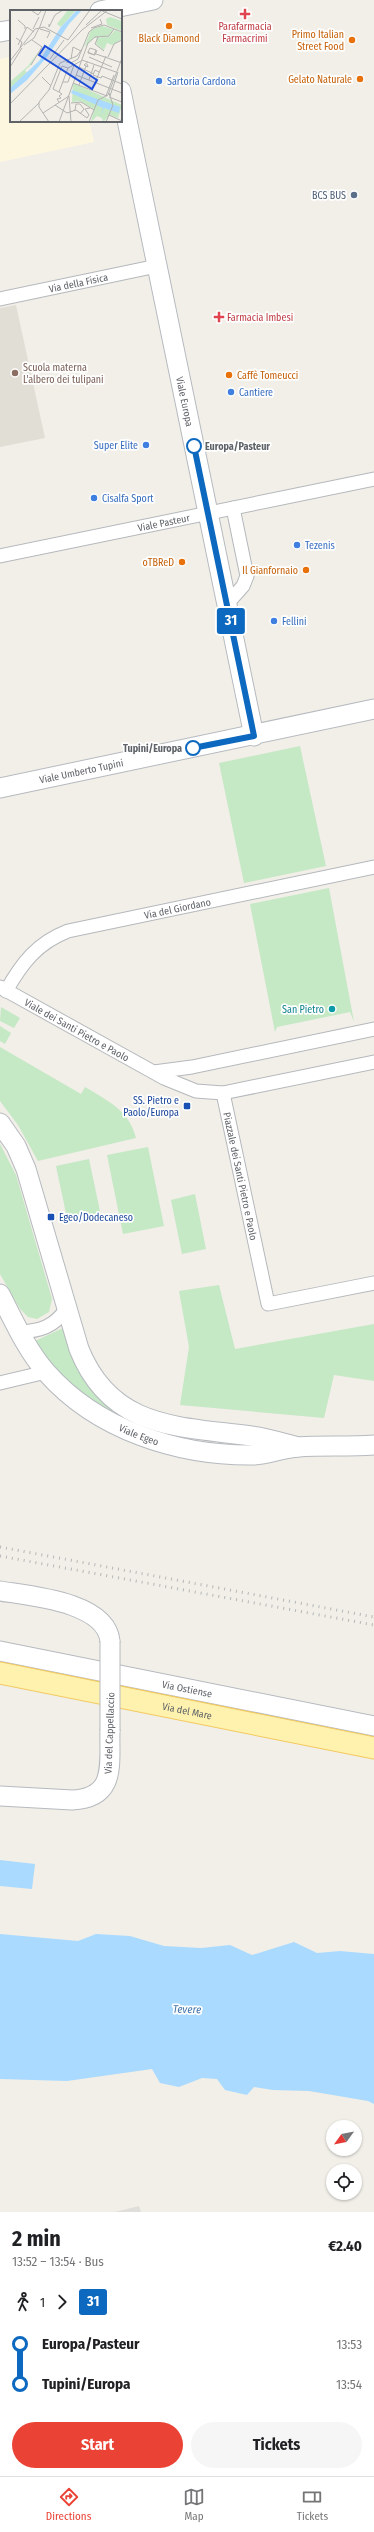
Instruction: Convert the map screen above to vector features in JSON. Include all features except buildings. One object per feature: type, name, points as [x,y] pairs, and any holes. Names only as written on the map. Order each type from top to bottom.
[{"type":"main road","points":[[103,8],[153,0]]},
{"type":"main road","points":[[0,32],[10,30]]},
{"type":"main road","name":"Viale Europa","points":[[122,96],[254,736]]},
{"type":"main road","name":"Viale Umberto Tupini","points":[[0,788],[254,736],[374,709]]},
{"type":"main road","name":"Viale Egeo","points":[[0,1123],[16,1146],[26,1169],[79,1349],[91,1375],[112,1399],[130,1411],[174,1427],[257,1437],[298,1447]]},
{"type":"main road","name":"Viale Egeo","points":[[0,1294],[19,1332],[46,1372],[67,1393],[99,1416],[134,1434],[165,1444],[198,1450],[252,1455],[298,1447],[374,1445]]},
{"type":"main road","name":"Via del Cappellaccio","points":[[0,1591],[58,1601],[82,1610],[96,1617],[105,1626],[110,1641],[109,1769],[106,1784],[97,1794],[80,1800],[0,1796]]},
{"type":"main road","name":"Via Ostiense","points":[[0,1650],[374,1726]]},
{"type":"main road","name":"Via del Mare","points":[[0,1672],[374,1748]]},
{"type":"street","name":"Via della Fisica","points":[[0,299],[157,266]]},
{"type":"street","name":"Viale Pasteur","points":[[0,556],[374,479]]},
{"type":"street","points":[[227,604],[243,586],[247,576],[233,508]]},
{"type":"street","name":"Via del Giordano","points":[[3,989],[31,953],[51,938],[68,930],[374,867]]},
{"type":"street","name":"Viale dei Santi Pietro e Paolo","points":[[3,989],[154,1072],[190,1090],[223,1093]]},
{"type":"street","points":[[154,1072],[217,1062],[374,1030]]},
{"type":"street","points":[[223,1093],[374,1062]]},
{"type":"street","name":"Piazzale dei Santi Pietro e Paolo","points":[[223,1093],[268,1304],[374,1283]]},
{"type":"street","points":[[19,1332],[36,1331],[48,1327],[66,1309]]},
{"type":"street","points":[[0,1382],[46,1372]]},
{"type":"shaded area","points":[[10,57],[10,122],[89,122],[94,142],[0,162],[0,59]]},
{"type":"shaded area","name":"Scuola materna L'albero dei tulipani","points":[[16,305],[45,438],[0,447],[0,308]]},
{"type":"shaded area","points":[[139,2206],[141,2212],[115,2212]]},
{"type":"green space","points":[[300,746],[326,866],[244,883],[219,763]]},
{"type":"green space","points":[[329,888],[354,1022],[350,1012],[277,1027],[275,1032],[250,904]]},
{"type":"green space","points":[[1,1007],[20,1018],[14,1028],[0,1021]]},
{"type":"green space","points":[[0,1026],[11,1033],[5,1044],[0,1041]]},
{"type":"green space","points":[[0,1047],[81,1094],[85,1087],[109,1102],[123,1113],[133,1128],[136,1138],[38,1161],[18,1125],[0,1101]]},
{"type":"green space","points":[[0,1144],[16,1175],[52,1299],[49,1312],[37,1319],[28,1317],[20,1309],[0,1274]]},
{"type":"green space","points":[[148,1147],[164,1226],[123,1234],[107,1155]]},
{"type":"green space","points":[[89,1159],[101,1216],[68,1223],[56,1166]]},
{"type":"green space","points":[[195,1194],[206,1249],[182,1254],[171,1200]]},
{"type":"green space","points":[[219,1285],[235,1349],[374,1324],[374,1381],[334,1375],[324,1418],[180,1405],[189,1347],[179,1291]]},
{"type":"green space","points":[[63,1328],[69,1346],[132,1420],[131,1424],[86,1398],[52,1366],[35,1341]]},
{"type":"water","points":[[0,1860],[35,1864],[32,1889],[0,1886]]},
{"type":"water","name":"Tevere","points":[[0,1934],[78,1941],[96,1934],[130,1936],[164,1946],[201,1948],[230,1945],[252,1955],[294,1942],[317,1953],[340,1951],[374,1954],[374,2104],[368,2101],[309,2091],[273,2090],[254,2087],[247,2095],[225,2090],[217,2079],[202,2078],[179,2087],[160,2083],[152,2069],[67,2081],[0,2079]]},
{"type":"railway","points":[[0,1547],[374,1617]]},
{"type":"railway","points":[[0,1556],[374,1625]]},
{"type":"bus line","name":"31","points":[[193,748],[254,736],[194,446]]},
{"type":"place","name":"Parafarmacia Farmacrimi","points":[[245,14]]},
{"type":"place","name":"Black Diamond","points":[[169,26]]},
{"type":"place","name":"Primo Italian Street Food","points":[[352,40]]},
{"type":"place","name":"Gelato Naturale","points":[[360,79]]},
{"type":"place","name":"Sartoria Cardona","points":[[159,81]]},
{"type":"place","name":"BCS BUS","points":[[354,195]]},
{"type":"place","name":"Farmacia Imbesi","points":[[219,317]]},
{"type":"place","name":"Scuola materna L'albero dei tulipani","points":[[15,373]]},
{"type":"place","name":"Caffè Tomeucci","points":[[229,375]]},
{"type":"place","name":"Cantiere","points":[[231,392]]},
{"type":"place","name":"Super Elite","points":[[146,445]]},
{"type":"place","name":"Europa/Pasteur","points":[[194,446]]},
{"type":"place","name":"Cisalfa Sport","points":[[94,498]]},
{"type":"place","name":"Tezenis","points":[[297,545]]},
{"type":"place","name":"oTBReD","points":[[182,562]]},
{"type":"place","name":"Il Gianfornaio","points":[[306,570]]},
{"type":"place","name":"Fellini","points":[[274,621]]},
{"type":"place","name":"Tupini/Europa","points":[[193,748]]},
{"type":"place","name":"San Pietro","points":[[332,1009]]},
{"type":"place","name":"SS. Pietro e Paolo/Europa","points":[[187,1106]]},
{"type":"place","name":"Egeo/Dodecaneso","points":[[51,1217]]}]
